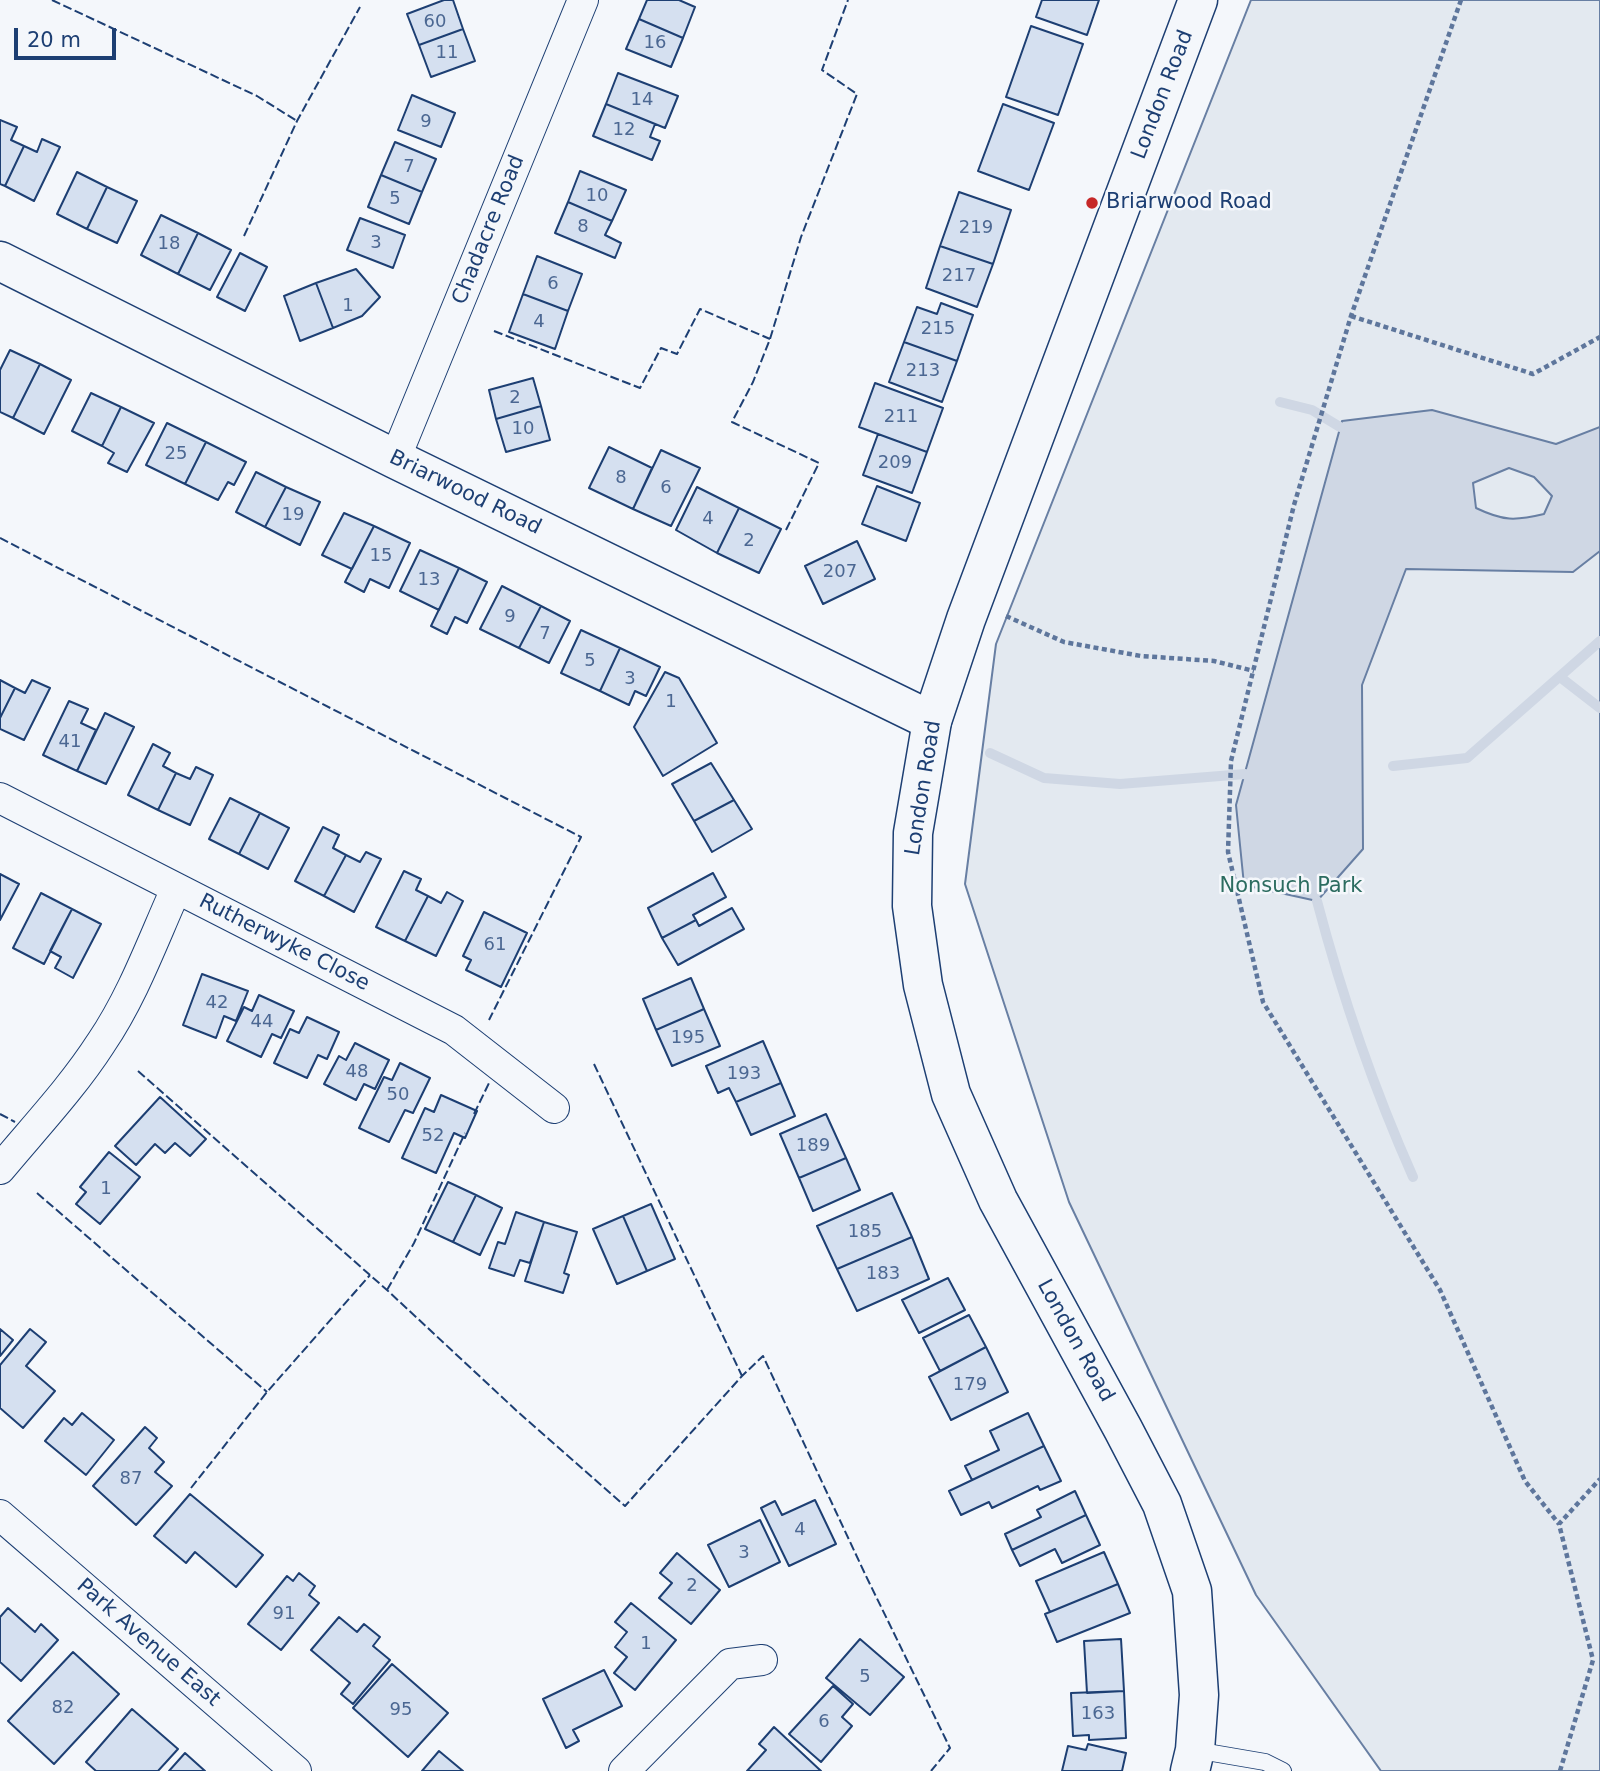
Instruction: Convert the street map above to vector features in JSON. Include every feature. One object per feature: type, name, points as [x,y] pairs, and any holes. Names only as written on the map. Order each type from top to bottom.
[{"type":"main road","name":"London Road","points":[[1193,1760],[1199,1695],[1192,1591],[1162,1504],[998,1200],[951,1094],[923,985],[912,906],[913,833],[932,722],[972,603],[1198,0]]},
{"type":"main road","name":"Briarwood Road","points":[[0,261],[395,459],[932,722]]},
{"type":"street","name":"Chadacre Road","points":[[395,459],[583,0]]},
{"type":"street","name":"Rutherwyke Close","points":[[0,798],[454,1030],[554,1108]]},
{"type":"street","points":[[0,1169],[83,1070],[103,1042],[121,1010],[176,888]]},
{"type":"street","name":"Park Avenue East","points":[[0,1515],[296,1771]]},
{"type":"street","points":[[624,1771],[730,1664],[762,1660]]},
{"type":"lane","points":[[1193,1760],[1265,1762],[1283,1771]]},
{"type":"path","points":[[1461,0],[1351,316],[1294,505],[1231,761],[1228,852],[1264,1002],[1440,1290],[1525,1481],[1559,1524],[1593,1660],[1560,1771]]},
{"type":"path","points":[[1351,316],[1533,374],[1600,337]]},
{"type":"path","points":[[972,603],[1064,642],[1141,656],[1214,661],[1254,671]]},
{"type":"path","points":[[1559,1524],[1600,1479]]},
{"type":"green space","name":"Nonsuch Park","points":[[1251,0],[1600,0],[1600,1771],[1381,1771],[1256,1595],[1069,1202],[965,884],[996,644]]},
{"type":"shaded area","points":[[1432,410],[1556,444],[1600,427],[1600,551],[1573,572],[1406,569],[1362,685],[1363,849],[1317,901],[1244,885],[1236,805],[1342,421]],"holes":[[[1509,468],[1534,477],[1552,496],[1544,514],[1509,518],[1476,508],[1473,483]]]},
{"type":"building","points":[[444,0],[453,0],[463,29],[419,45],[407,14]]},
{"type":"building","points":[[647,0],[679,0],[695,7],[683,38],[639,19]]},
{"type":"building","points":[[1042,0],[1099,0],[1087,35],[1036,17]]},
{"type":"building","points":[[639,19],[683,38],[671,67],[626,49]]},
{"type":"building","points":[[1031,26],[1083,44],[1058,115],[1006,97]]},
{"type":"building","points":[[463,29],[475,61],[431,77],[419,45]]},
{"type":"building","points":[[618,73],[678,96],[665,128],[606,104]]},
{"type":"building","points":[[412,95],[455,113],[441,147],[398,130]]},
{"type":"building","points":[[606,104],[655,124],[650,137],[660,141],[652,160],[593,136]]},
{"type":"building","points":[[1003,104],[1054,123],[1029,190],[978,171]]},
{"type":"building","points":[[0,120],[17,127],[11,140],[24,146],[5,186],[0,184]]},
{"type":"building","points":[[42,139],[60,147],[34,201],[5,186],[24,146],[37,152]]},
{"type":"building","points":[[395,142],[436,159],[422,192],[381,175]]},
{"type":"building","points":[[580,171],[626,190],[612,221],[568,202]]},
{"type":"building","points":[[77,172],[107,187],[87,229],[57,214]]},
{"type":"building","points":[[381,175],[422,192],[409,224],[368,207]]},
{"type":"building","points":[[107,187],[137,201],[117,243],[87,229]]},
{"type":"building","points":[[959,192],[1011,210],[993,264],[940,246]]},
{"type":"building","points":[[568,202],[612,221],[605,235],[621,243],[615,258],[555,233]]},
{"type":"building","points":[[161,215],[198,233],[178,274],[141,255]]},
{"type":"building","points":[[360,218],[405,235],[393,268],[347,250]]},
{"type":"building","points":[[198,233],[231,250],[210,290],[178,274]]},
{"type":"building","points":[[940,246],[993,264],[977,307],[926,288]]},
{"type":"building","points":[[240,253],[267,267],[245,311],[217,297]]},
{"type":"building","points":[[537,256],[582,274],[568,311],[523,294]]},
{"type":"building","points":[[356,269],[380,297],[362,316],[333,328],[316,283]]},
{"type":"building","points":[[316,283],[333,328],[300,341],[284,296]]},
{"type":"building","points":[[523,294],[568,311],[555,349],[509,332]]},
{"type":"building","points":[[941,303],[973,315],[957,361],[904,342],[917,307],[937,314]]},
{"type":"building","points":[[904,342],[957,361],[942,402],[889,382]]},
{"type":"building","points":[[10,350],[40,364],[13,418],[0,412],[0,370]]},
{"type":"building","points":[[40,364],[71,380],[44,434],[13,418]]},
{"type":"building","points":[[533,378],[541,406],[496,419],[489,390]]},
{"type":"building","points":[[875,383],[943,408],[927,452],[859,427]]},
{"type":"building","points":[[91,393],[121,407],[102,446],[72,431]]},
{"type":"building","points":[[541,406],[550,440],[506,452],[496,419]]},
{"type":"building","points":[[121,407],[154,423],[127,472],[108,463],[114,453],[102,446]]},
{"type":"building","points":[[167,423],[206,442],[185,484],[146,465]]},
{"type":"building","points":[[878,434],[927,452],[912,493],[863,475]]},
{"type":"building","points":[[206,442],[246,462],[234,485],[228,482],[218,500],[185,484]]},
{"type":"building","points":[[609,447],[652,468],[633,509],[589,488]]},
{"type":"building","points":[[661,450],[700,468],[671,526],[633,509]]},
{"type":"building","points":[[256,472],[286,487],[265,527],[236,512]]},
{"type":"building","points":[[877,486],[920,503],[906,541],[862,524]]},
{"type":"building","points":[[286,487],[320,502],[300,545],[265,527]]},
{"type":"building","points":[[697,487],[739,508],[717,553],[676,530]]},
{"type":"building","points":[[739,508],[781,529],[759,573],[717,553]]},
{"type":"building","points":[[344,513],[374,526],[352,569],[322,555]]},
{"type":"building","points":[[374,526],[410,543],[389,588],[370,579],[364,592],[345,582]]},
{"type":"building","points":[[857,541],[875,579],[823,604],[805,566]]},
{"type":"building","points":[[420,550],[459,568],[439,610],[400,591]]},
{"type":"building","points":[[459,568],[487,582],[467,623],[455,617],[447,634],[431,626]]},
{"type":"building","points":[[502,586],[541,606],[519,648],[480,629]]},
{"type":"building","points":[[541,606],[570,621],[549,663],[519,648]]},
{"type":"building","points":[[581,630],[620,648],[600,691],[561,673]]},
{"type":"building","points":[[620,648],[660,667],[646,696],[635,691],[629,705],[600,691]]},
{"type":"building","points":[[665,672],[679,678],[717,743],[663,776],[634,727]]},
{"type":"building","points":[[0,680],[15,688],[0,718]]},
{"type":"building","points":[[32,680],[50,688],[24,740],[0,729],[0,718],[15,688],[25,693]]},
{"type":"building","points":[[69,701],[88,709],[81,723],[96,730],[77,771],[43,755]]},
{"type":"building","points":[[105,713],[134,727],[106,784],[77,771]]},
{"type":"building","points":[[153,744],[170,753],[163,766],[176,773],[158,810],[128,795]]},
{"type":"building","points":[[711,763],[734,800],[694,821],[672,784]]},
{"type":"building","points":[[196,767],[213,775],[190,825],[158,810],[176,773],[190,779]]},
{"type":"building","points":[[230,798],[260,813],[239,854],[209,839]]},
{"type":"building","points":[[734,800],[752,829],[712,852],[694,821]]},
{"type":"building","points":[[260,813],[289,828],[268,869],[239,854]]},
{"type":"building","points":[[323,827],[339,835],[333,848],[346,855],[324,896],[295,881]]},
{"type":"building","points":[[366,852],[381,859],[354,912],[324,896],[346,855],[360,862]]},
{"type":"building","points":[[404,871],[421,879],[416,890],[428,896],[405,941],[376,927]]},
{"type":"building","points":[[713,873],[726,897],[693,915],[696,920],[662,938],[648,908]]},
{"type":"building","points":[[0,874],[19,884],[0,920]]},
{"type":"building","points":[[447,892],[463,901],[436,956],[405,941],[428,896],[441,903]]},
{"type":"building","points":[[41,893],[72,909],[44,964],[13,948]]},
{"type":"building","points":[[732,908],[744,929],[678,965],[662,938],[696,920],[699,926]]},
{"type":"building","points":[[72,909],[101,924],[73,978],[55,968],[61,957],[50,951]]},
{"type":"building","points":[[484,912],[527,933],[501,987],[466,970],[471,960],[463,956]]},
{"type":"building","points":[[202,974],[248,991],[236,1021],[224,1016],[216,1038],[183,1025]]},
{"type":"building","points":[[691,978],[704,1009],[656,1030],[643,999]]},
{"type":"building","points":[[259,995],[294,1011],[281,1038],[272,1034],[261,1057],[227,1041],[244,1007],[252,1011]]},
{"type":"building","points":[[704,1009],[720,1046],[672,1066],[656,1030]]},
{"type":"building","points":[[307,1017],[339,1032],[327,1059],[318,1055],[307,1078],[274,1063],[290,1029],[299,1033]]},
{"type":"building","points":[[763,1041],[781,1083],[736,1102],[729,1088],[718,1093],[706,1066]]},
{"type":"building","points":[[355,1043],[389,1060],[375,1089],[364,1084],[356,1100],[324,1084],[339,1056],[346,1060]]},
{"type":"building","points":[[400,1063],[430,1078],[413,1113],[405,1110],[389,1142],[359,1128],[384,1077],[392,1080]]},
{"type":"building","points":[[781,1083],[795,1116],[751,1135],[736,1102]]},
{"type":"building","points":[[441,1095],[477,1111],[465,1138],[454,1133],[436,1173],[402,1158],[425,1108],[434,1112]]},
{"type":"building","points":[[160,1097],[206,1139],[190,1156],[175,1143],[165,1153],[155,1144],[136,1165],[115,1146]]},
{"type":"building","points":[[826,1114],[846,1158],[799,1178],[780,1134]]},
{"type":"building","points":[[109,1152],[140,1177],[100,1224],[76,1204],[86,1192],[80,1187]]},
{"type":"building","points":[[846,1158],[860,1190],[813,1211],[799,1178]]},
{"type":"building","points":[[448,1182],[476,1195],[453,1242],[425,1229]]},
{"type":"building","points":[[892,1193],[912,1237],[837,1269],[817,1226]]},
{"type":"building","points":[[476,1195],[502,1208],[480,1255],[453,1242]]},
{"type":"building","points":[[651,1204],[675,1259],[647,1271],[623,1216]]},
{"type":"building","points":[[516,1212],[544,1222],[530,1263],[520,1260],[514,1276],[489,1268],[498,1242],[505,1244]]},
{"type":"building","points":[[623,1216],[647,1271],[617,1284],[593,1229]]},
{"type":"building","points":[[544,1222],[577,1232],[564,1273],[569,1275],[563,1293],[525,1281]]},
{"type":"building","points":[[912,1237],[929,1279],[857,1311],[837,1269]]},
{"type":"building","points":[[948,1278],[965,1310],[919,1333],[902,1300]]},
{"type":"building","points":[[969,1315],[986,1347],[940,1371],[923,1338]]},
{"type":"building","points":[[0,1329],[13,1340],[0,1356]]},
{"type":"building","points":[[30,1329],[46,1342],[26,1366],[55,1391],[23,1428],[0,1408],[0,1365]]},
{"type":"building","points":[[986,1347],[1008,1392],[951,1420],[929,1377]]},
{"type":"building","points":[[82,1413],[114,1440],[86,1475],[45,1441],[64,1418],[72,1425]]},
{"type":"building","points":[[1028,1413],[1044,1446],[972,1480],[965,1466],[999,1450],[990,1431]]},
{"type":"building","points":[[145,1427],[157,1438],[149,1448],[164,1462],[155,1472],[172,1486],[136,1525],[93,1486]]},
{"type":"building","points":[[1044,1446],[1061,1481],[1040,1490],[1038,1486],[992,1508],[989,1502],[961,1515],[949,1491]]},
{"type":"building","points":[[1075,1491],[1086,1515],[1012,1550],[1005,1534],[1041,1517],[1037,1510]]},
{"type":"building","points":[[190,1494],[263,1555],[236,1587],[195,1552],[186,1563],[154,1536]]},
{"type":"building","points":[[815,1500],[836,1544],[789,1566],[761,1508],[775,1501],[782,1515]]},
{"type":"building","points":[[1086,1515],[1100,1545],[1062,1563],[1055,1549],[1020,1566],[1012,1550]]},
{"type":"building","points":[[760,1520],[780,1562],[729,1587],[708,1545]]},
{"type":"building","points":[[1104,1552],[1118,1584],[1050,1612],[1036,1581]]},
{"type":"building","points":[[677,1553],[720,1590],[691,1624],[659,1598],[672,1583],[660,1573]]},
{"type":"building","points":[[299,1573],[315,1586],[309,1595],[319,1603],[281,1650],[248,1624],[287,1576],[293,1581]]},
{"type":"building","points":[[1118,1584],[1130,1613],[1057,1642],[1045,1614]]},
{"type":"building","points":[[631,1603],[676,1640],[635,1690],[614,1673],[627,1657],[615,1647],[627,1632],[615,1622]]},
{"type":"building","points":[[8,1608],[35,1632],[41,1624],[58,1640],[21,1681],[0,1662],[0,1617]]},
{"type":"building","points":[[339,1617],[357,1632],[364,1624],[380,1637],[373,1646],[390,1660],[353,1704],[341,1694],[350,1683],[311,1650]]},
{"type":"building","points":[[860,1639],[904,1677],[870,1715],[826,1678]]},
{"type":"building","points":[[1121,1639],[1124,1691],[1087,1693],[1084,1641]]},
{"type":"building","points":[[73,1652],[119,1694],[54,1764],[8,1721]]},
{"type":"building","points":[[392,1664],[448,1713],[408,1757],[353,1708]]},
{"type":"building","points":[[604,1670],[622,1706],[573,1730],[579,1741],[566,1748],[543,1699]]},
{"type":"building","points":[[833,1686],[853,1704],[842,1717],[852,1726],[821,1762],[789,1734]]},
{"type":"building","points":[[1124,1691],[1126,1738],[1089,1740],[1089,1735],[1073,1736],[1071,1693]]},
{"type":"building","points":[[132,1709],[178,1749],[158,1771],[96,1771],[86,1762]]},
{"type":"building","points":[[774,1727],[821,1771],[747,1771],[766,1750],[759,1744]]},
{"type":"building","points":[[1088,1744],[1126,1753],[1122,1771],[1062,1771],[1068,1746],[1086,1750]]},
{"type":"building","points":[[439,1751],[463,1771],[422,1771]]},
{"type":"building","points":[[185,1753],[205,1771],[169,1771]]},
{"type":"waterway","points":[[1280,402],[1312,410],[1340,427]]},
{"type":"waterway","points":[[1393,766],[1467,758],[1600,641]]},
{"type":"waterway","points":[[1560,677],[1600,708]]},
{"type":"waterway","points":[[990,753],[1044,778],[1120,784],[1245,774]]},
{"type":"waterway","points":[[1317,901],[1359,1041],[1413,1177]]},
{"type":"fence","points":[[52,0],[257,96],[297,121]]},
{"type":"fence","points":[[786,530],[819,463],[732,422],[753,382],[770,339],[801,237],[857,94],[822,70],[848,0]]},
{"type":"fence","points":[[244,236],[297,121],[360,7]]},
{"type":"fence","points":[[494,331],[640,388],[661,348],[677,354],[700,309],[770,339]]},
{"type":"fence","points":[[0,538],[581,837],[489,1020]]},
{"type":"fence","points":[[594,1064],[742,1376]]},
{"type":"fence","points":[[138,1071],[387,1290],[518,1412],[625,1506],[763,1356],[950,1748],[931,1771]]},
{"type":"fence","points":[[474,1114],[490,1081]]},
{"type":"fence","points":[[0,1114],[15,1122]]},
{"type":"fence","points":[[387,1290],[414,1243],[465,1133]]},
{"type":"fence","points":[[37,1193],[267,1392]]},
{"type":"fence","points":[[191,1488],[267,1392],[370,1275]]},
{"type":"place","name":"Briarwood Road","points":[[1092,203]]}]
